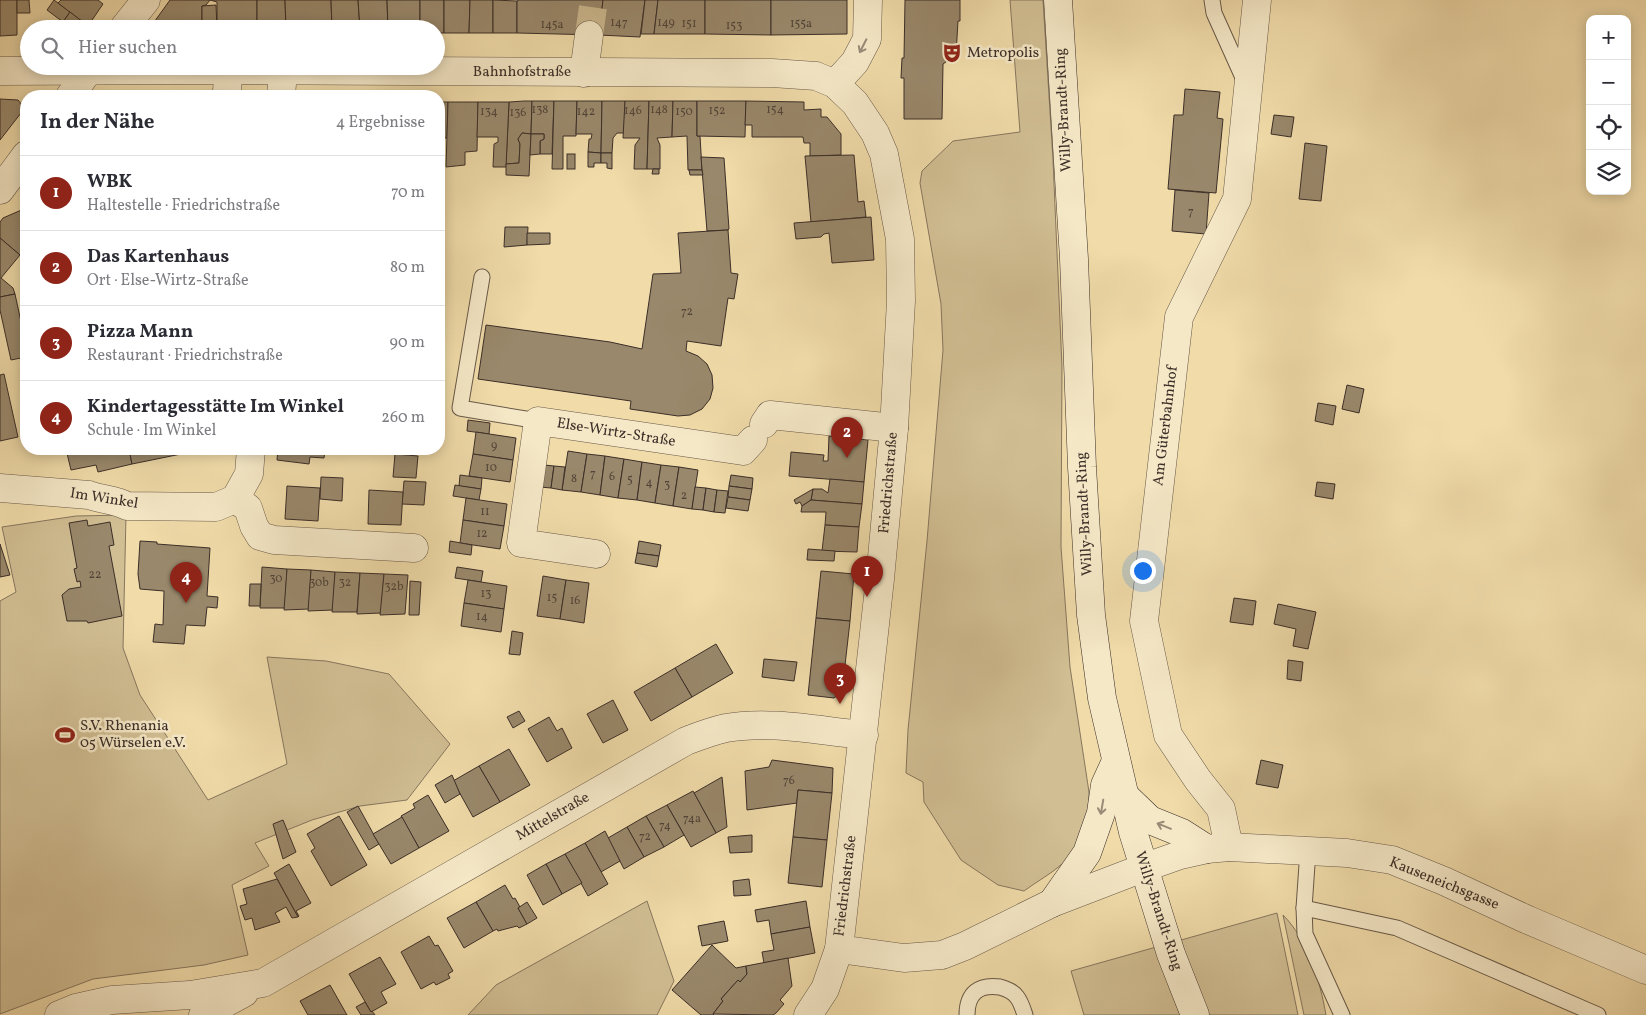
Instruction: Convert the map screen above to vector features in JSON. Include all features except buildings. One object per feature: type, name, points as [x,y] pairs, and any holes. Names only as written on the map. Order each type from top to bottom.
[{"type":"street","points":[[130,20],[146,0]]},
{"type":"street","points":[[825,80],[855,62],[867,39],[868,0]]},
{"type":"street","name":"Willy-Brandt-Ring","points":[[1058,0],[1074,259],[1082,467],[1091,615],[1102,698],[1143,868],[1171,954],[1195,1015]]},
{"type":"street","name":"Am Güterbahnhof","points":[[1218,848],[1220,809],[1168,735],[1144,621],[1179,316],[1238,199],[1257,0]]},
{"type":"street","points":[[584,73],[589,35]]},
{"type":"street","name":"Bahnhofstraße","points":[[0,71],[20,70]]},
{"type":"street","name":"Bahnhofstraße","points":[[154,75],[226,83],[282,83],[584,73],[772,73],[825,80]]},
{"type":"street","points":[[74,90],[86,75]]},
{"type":"street","name":"Friedrichstraße","points":[[808,1015],[825,989],[839,949],[864,735],[894,428],[902,301],[900,239],[884,154],[875,133],[854,103],[825,80]]},
{"type":"street","points":[[0,189],[20,163]]},
{"type":"street","points":[[0,189],[20,181]]},
{"type":"street","name":"Else-Wirtz-Straße","points":[[596,554],[519,555],[538,421],[743,451],[770,415],[894,428]]},
{"type":"street","points":[[251,455],[249,474],[235,498],[248,508],[254,526],[260,536],[274,540],[414,548]]},
{"type":"street","name":"Im Winkel","points":[[0,488],[89,494],[101,500],[118,501],[127,506],[216,508],[235,498]]},
{"type":"street","name":"Mittelstraße","points":[[203,1015],[263,983],[686,741],[726,728],[745,726],[777,726],[864,735]]},
{"type":"street","points":[[1052,903],[1087,853],[1101,813],[1105,785],[1116,761]]},
{"type":"street","points":[[1124,795],[1150,820],[1218,848]]},
{"type":"street","name":"Kauseneichsgasse","points":[[1143,868],[1180,855],[1218,848],[1308,850],[1347,853],[1392,860],[1646,970]]},
{"type":"street","name":"Friedrichstraße","points":[[839,949],[904,958],[942,955],[965,946],[1052,903],[1143,868]]},
{"type":"street","name":"Mittelstraße","points":[[59,1015],[76,1008],[112,1000],[190,995],[263,983]]},
{"type":"lane","points":[[1212,0],[1214,13],[1248,88]]},
{"type":"lane","points":[[482,277],[460,408],[538,421]]},
{"type":"lane","points":[[1308,850],[1304,908],[1305,934],[1342,1015]]},
{"type":"lane","points":[[1304,908],[1396,928],[1598,1015]]},
{"type":"lane","points":[[967,1015],[968,1003],[972,994],[980,987],[989,986],[1006,988],[1013,993],[1021,1002],[1025,1015]]},
{"type":"shaded area","points":[[1010,0],[1043,0],[1053,160],[1062,367],[1061,547],[1070,667],[1089,792],[1089,802],[1083,831],[1069,857],[1058,868],[1024,891],[998,885],[961,860],[924,802],[923,782],[906,773],[908,730],[927,541],[943,350],[941,304],[920,183],[922,171],[953,141],[1020,132]]},
{"type":"shaded area","points":[[126,515],[123,648],[140,695],[208,800],[287,764],[267,657],[326,661],[389,674],[450,744],[407,800],[360,806],[312,820],[255,843],[269,866],[232,885],[248,955],[204,965],[93,979],[0,1014],[0,601],[16,592],[2,527],[76,516]]},
{"type":"shaded area","points":[[647,901],[674,981],[657,1015],[468,1015],[496,985]]},
{"type":"shaded area","points":[[1277,913],[1298,1015],[1084,1015],[1071,971]]},
{"type":"shaded area","points":[[1283,915],[1299,936],[1312,962],[1326,1015],[1304,1015]]},
{"type":"tunnel","points":[[589,35],[594,0]]},
{"type":"place","name":"Metropolis","points":[[952,53]]},
{"type":"place","name":"Das Kartenhaus","points":[[847,458]]},
{"type":"place","name":"WBK","points":[[867,597]]},
{"type":"place","name":"Kindertagesstätte Im Winkel","points":[[186,603]]},
{"type":"place","name":"Pizza Mann","points":[[840,704]]},
{"type":"place","name":"S.V. Rhenania 05 Würselen e.V.","points":[[65,735]]}]
